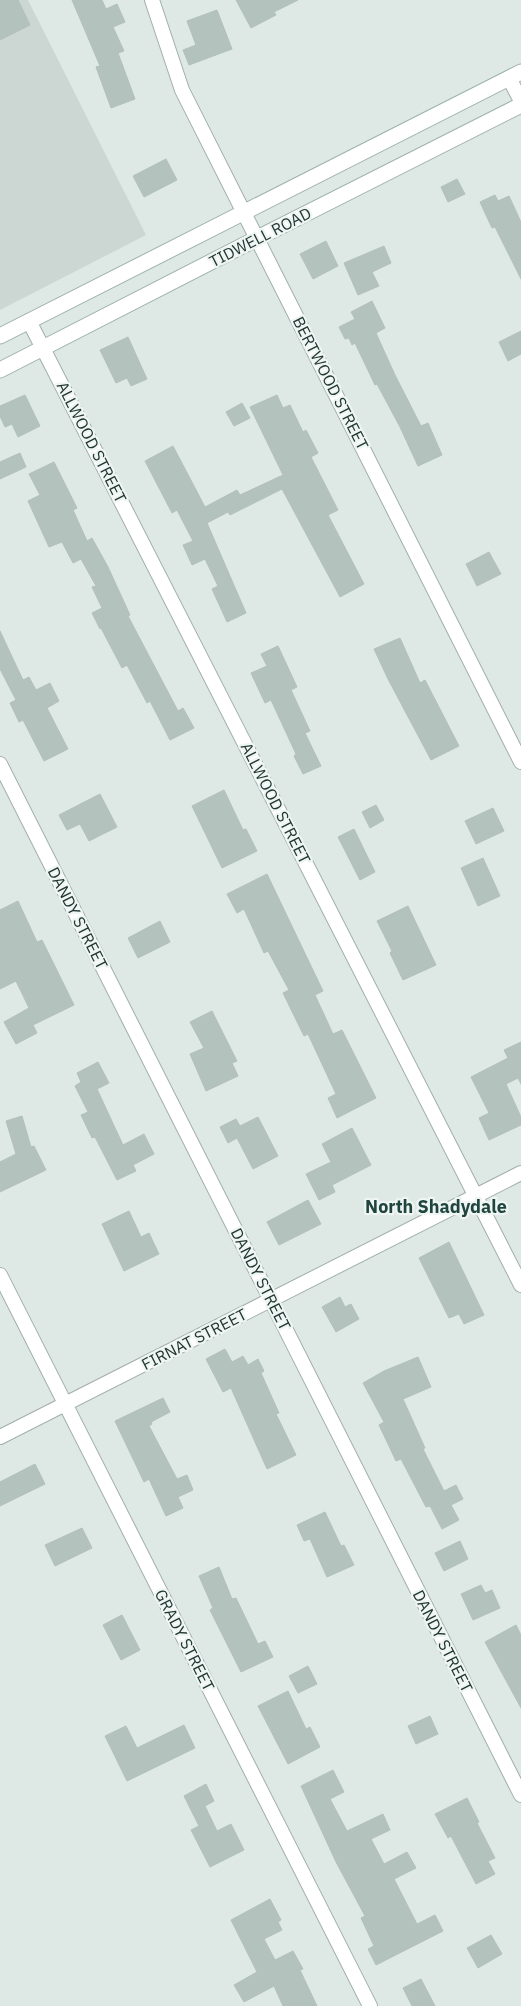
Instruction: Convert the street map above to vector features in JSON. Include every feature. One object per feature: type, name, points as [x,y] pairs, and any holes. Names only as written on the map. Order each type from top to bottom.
[{"type":"main road","name":"TIDWELL ROAD","points":[[0,336],[515,75]]},
{"type":"main road","name":"TIDWELL ROAD","points":[[0,370],[521,103]]},
{"type":"street","name":"BERTWOOD STREET","points":[[152,0],[182,90],[521,762]]},
{"type":"street","points":[[515,75],[521,103]]},
{"type":"street","name":"ALLWOOD STREET","points":[[29,322],[44,348],[521,1285]]},
{"type":"street","name":"DANDY STREET","points":[[0,764],[521,1795]]},
{"type":"street","name":"FIRNAT STREET","points":[[0,1437],[521,1173]]},
{"type":"street","name":"GRADY STREET","points":[[0,1275],[370,2006]]},
{"type":"shaded area","points":[[0,0],[28,0],[146,235],[0,310]]},
{"type":"building","points":[[0,0],[18,0],[30,25],[0,40]]},
{"type":"building","points":[[72,0],[102,0],[106,9],[117,4],[125,22],[113,27],[124,51],[118,53],[135,99],[111,108],[96,67],[100,66]]},
{"type":"building","points":[[236,0],[298,0],[274,12],[276,15],[251,28]]},
{"type":"building","points":[[217,10],[232,49],[189,65],[183,50],[196,45],[187,21]]},
{"type":"building","points":[[166,159],[177,180],[144,197],[133,176]]},
{"type":"building","points":[[457,179],[465,194],[448,202],[441,187]]},
{"type":"building","points":[[495,195],[498,201],[509,196],[521,222],[521,279],[495,227],[492,228],[480,202]]},
{"type":"building","points":[[326,241],[338,266],[313,279],[300,254]]},
{"type":"building","points":[[384,246],[391,263],[372,272],[379,286],[358,295],[344,263]]},
{"type":"building","points":[[372,301],[385,328],[376,333],[395,375],[421,426],[428,423],[442,455],[418,466],[400,427],[377,384],[375,385],[355,343],[352,345],[349,338],[345,339],[339,327],[355,319],[351,312]]},
{"type":"building","points":[[521,331],[521,354],[508,361],[499,342]]},
{"type":"building","points":[[128,337],[147,379],[131,386],[127,378],[116,383],[100,350]]},
{"type":"building","points":[[25,395],[40,426],[18,437],[12,424],[5,427],[0,416],[0,406]]},
{"type":"building","points":[[277,395],[283,408],[290,405],[303,432],[306,430],[318,453],[311,457],[338,510],[328,515],[364,584],[340,597],[282,489],[230,515],[228,512],[207,523],[246,613],[227,622],[212,589],[218,586],[205,559],[192,565],[183,545],[193,541],[177,510],[172,513],[145,461],[173,446],[205,507],[237,490],[240,495],[283,475],[250,407]]},
{"type":"building","points":[[242,403],[250,418],[234,426],[226,412]]},
{"type":"building","points":[[20,453],[26,467],[0,479],[0,462]]},
{"type":"building","points":[[54,462],[77,508],[73,510],[87,541],[92,538],[108,567],[130,615],[128,616],[178,711],[183,708],[194,728],[170,740],[150,701],[147,703],[127,665],[122,668],[92,613],[102,608],[92,587],[96,586],[81,559],[73,563],[62,542],[49,547],[28,501],[40,495],[29,474]]},
{"type":"building","points":[[489,552],[501,574],[477,586],[466,564]]},
{"type":"building","points":[[0,631],[23,680],[29,677],[36,690],[50,683],[59,701],[47,708],[68,749],[44,761],[23,720],[19,722],[10,703],[16,700],[0,669]]},
{"type":"building","points":[[400,638],[420,683],[425,680],[459,746],[431,760],[374,649]]},
{"type":"building","points":[[278,646],[297,687],[291,690],[310,731],[305,733],[321,766],[303,774],[294,756],[296,754],[271,700],[265,703],[251,673],[267,666],[261,654]]},
{"type":"building","points":[[224,790],[243,830],[246,829],[257,851],[222,868],[192,806]]},
{"type":"building","points":[[100,794],[117,827],[89,841],[80,824],[67,830],[59,815]]},
{"type":"building","points":[[376,805],[384,820],[370,828],[362,812]]},
{"type":"building","points":[[493,808],[504,831],[476,844],[465,821]]},
{"type":"building","points":[[354,829],[375,872],[360,880],[338,837]]},
{"type":"building","points":[[483,858],[500,896],[478,906],[461,868]]},
{"type":"building","points":[[267,874],[323,991],[315,995],[333,1034],[342,1030],[376,1098],[337,1118],[328,1098],[336,1094],[308,1034],[304,1036],[283,993],[289,990],[268,951],[264,953],[244,909],[237,913],[227,894]]},
{"type":"building","points":[[18,901],[37,942],[42,940],[74,1005],[33,1025],[37,1033],[16,1044],[4,1022],[29,1008],[16,981],[0,989],[0,910]]},
{"type":"building","points":[[408,906],[436,965],[403,980],[390,953],[392,951],[377,921]]},
{"type":"building","points":[[160,921],[170,942],[138,958],[128,938]]},
{"type":"building","points":[[212,1011],[237,1061],[232,1063],[238,1076],[206,1091],[190,1054],[204,1048],[190,1022]]},
{"type":"building","points":[[521,1042],[521,1084],[518,1078],[506,1084],[521,1117],[521,1125],[489,1140],[479,1118],[489,1113],[471,1077],[508,1058],[504,1050]]},
{"type":"building","points":[[98,1062],[109,1083],[97,1089],[123,1145],[144,1134],[154,1154],[133,1165],[136,1171],[117,1180],[95,1137],[92,1138],[81,1115],[88,1112],[75,1086],[81,1082],[77,1073]]},
{"type":"building","points":[[22,1116],[31,1147],[34,1146],[46,1170],[0,1192],[0,1162],[16,1154],[6,1121]]},
{"type":"building","points":[[258,1117],[278,1156],[253,1169],[237,1138],[228,1143],[220,1127],[236,1119],[240,1126]]},
{"type":"building","points":[[352,1128],[371,1165],[332,1185],[335,1192],[319,1200],[306,1174],[331,1162],[322,1144]]},
{"type":"building","points":[[308,1200],[321,1224],[279,1245],[267,1222]]},
{"type":"building","points":[[129,1211],[141,1237],[149,1233],[159,1254],[124,1271],[102,1224]]},
{"type":"building","points":[[449,1242],[484,1315],[464,1324],[459,1314],[449,1318],[419,1258]]},
{"type":"building","points":[[340,1297],[345,1307],[351,1304],[359,1319],[336,1332],[322,1307]]},
{"type":"building","points":[[225,1349],[232,1362],[243,1356],[248,1365],[258,1359],[264,1371],[261,1373],[279,1413],[276,1414],[296,1455],[267,1469],[231,1388],[223,1392],[206,1359]]},
{"type":"building","points":[[418,1357],[431,1387],[403,1399],[425,1448],[423,1449],[444,1491],[456,1485],[463,1499],[451,1505],[459,1520],[442,1529],[430,1506],[426,1507],[401,1459],[396,1461],[379,1425],[384,1422],[363,1383],[384,1371]]},
{"type":"building","points":[[163,1398],[170,1412],[151,1422],[152,1424],[149,1426],[177,1479],[187,1475],[193,1490],[178,1497],[183,1508],[166,1516],[149,1479],[144,1482],[115,1421]]},
{"type":"building","points":[[35,1464],[45,1484],[0,1506],[0,1482]]},
{"type":"building","points":[[325,1512],[341,1546],[344,1545],[354,1565],[327,1577],[310,1539],[304,1541],[297,1525]]},
{"type":"building","points":[[82,1528],[92,1548],[55,1566],[45,1545]]},
{"type":"building","points":[[460,1541],[468,1559],[444,1571],[435,1553]]},
{"type":"building","points":[[219,1567],[232,1599],[236,1598],[258,1644],[265,1641],[273,1657],[241,1672],[210,1610],[213,1608],[199,1576]]},
{"type":"building","points":[[481,1585],[485,1593],[492,1590],[500,1608],[473,1620],[461,1594]]},
{"type":"building","points":[[122,1615],[140,1650],[121,1660],[103,1625]]},
{"type":"building","points":[[516,1625],[521,1635],[521,1708],[485,1642]]},
{"type":"building","points":[[308,1666],[317,1684],[298,1693],[289,1676]]},
{"type":"building","points":[[288,1691],[306,1729],[310,1727],[320,1747],[288,1764],[258,1706]]},
{"type":"building","points":[[430,1716],[438,1734],[416,1744],[408,1726]]},
{"type":"building","points":[[184,1725],[195,1748],[127,1781],[105,1736],[126,1726],[137,1748]]},
{"type":"building","points":[[333,1770],[344,1792],[330,1799],[347,1831],[383,1814],[390,1830],[371,1839],[384,1864],[407,1852],[416,1868],[394,1879],[417,1924],[435,1915],[443,1931],[376,1965],[368,1949],[374,1946],[361,1918],[365,1916],[336,1862],[301,1786]]},
{"type":"building","points":[[206,1784],[214,1801],[205,1806],[217,1831],[231,1824],[244,1850],[210,1867],[191,1830],[199,1826],[184,1796]]},
{"type":"building","points":[[467,1798],[479,1822],[477,1823],[495,1858],[488,1861],[495,1874],[476,1884],[451,1836],[448,1838],[435,1814]]},
{"type":"building","points":[[270,1899],[281,1920],[278,1922],[282,1930],[264,1939],[275,1960],[293,1951],[303,1969],[300,1970],[317,2006],[283,2006],[274,1986],[244,2002],[234,1985],[257,1972],[231,1920]]},
{"type":"building","points":[[491,1935],[502,1954],[478,1968],[467,1948]]},
{"type":"building","points":[[421,1979],[435,2006],[412,2006],[403,1988]]},
{"type":"district","name":"North Shadydale","points":[[436,1206]]}]
